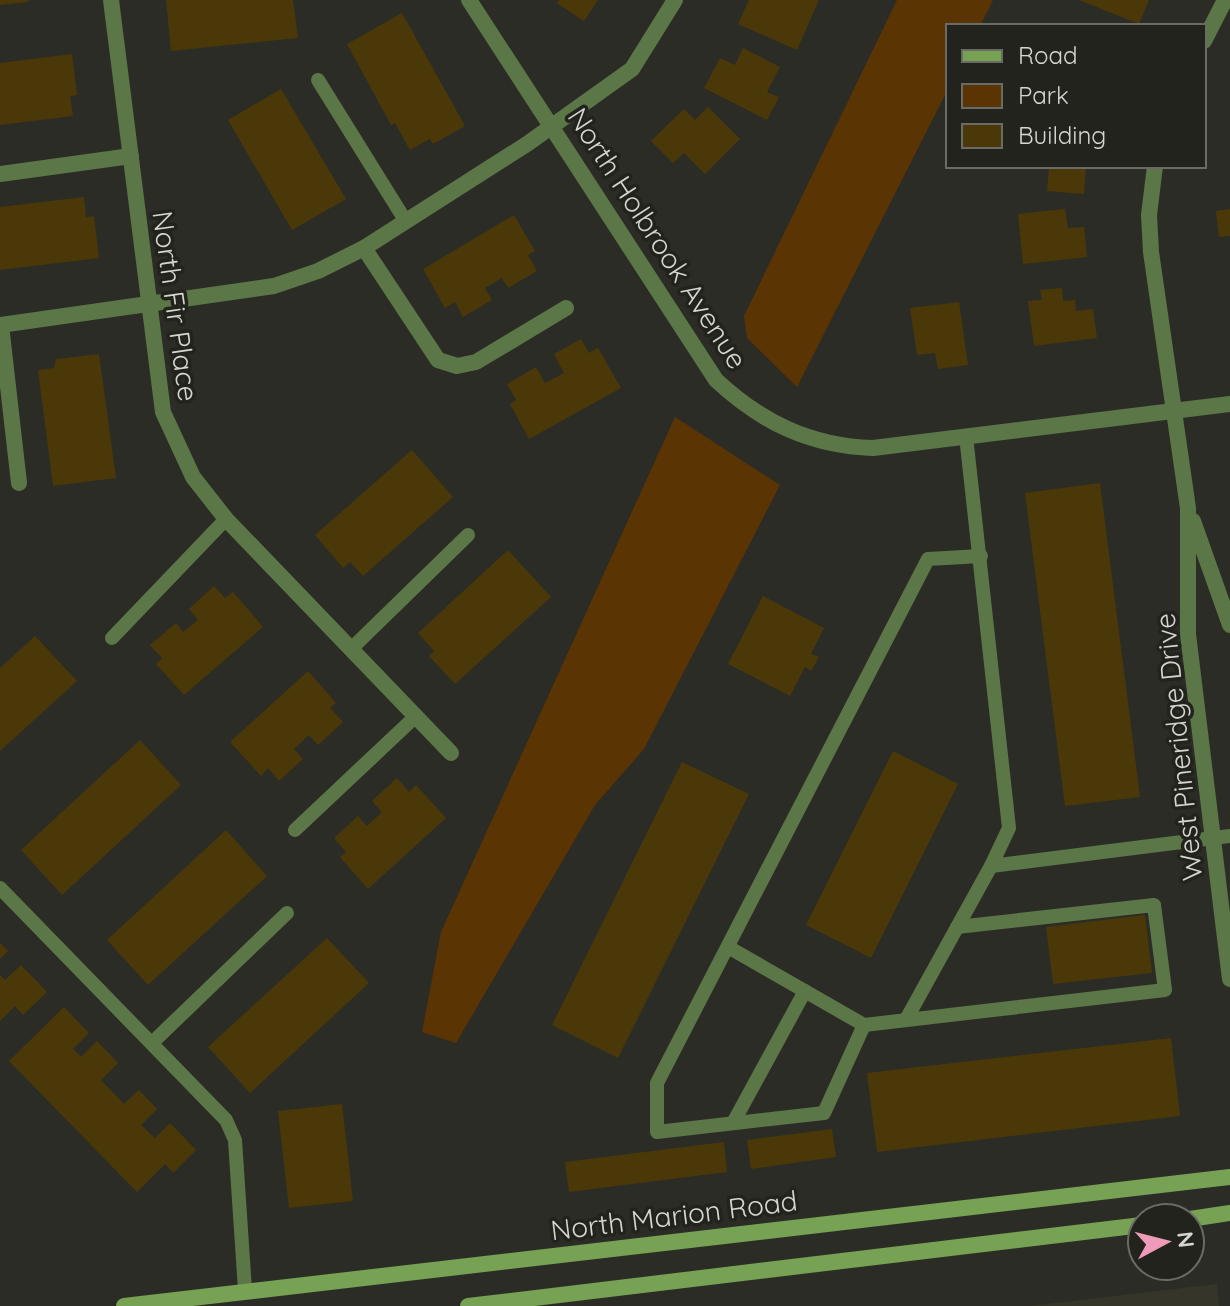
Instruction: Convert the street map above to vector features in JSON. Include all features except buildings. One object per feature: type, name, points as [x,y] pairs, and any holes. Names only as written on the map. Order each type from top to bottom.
[{"type":"main road","name":"North Marion Road","points":[[124,1306],[1230,1177]]},
{"type":"main road","points":[[1206,1217],[1230,1213]]},
{"type":"main road","points":[[468,1306],[1126,1227]]},
{"type":"street","name":"North Fir Place","points":[[111,0],[147,306],[163,412],[193,477],[226,519],[451,753]]},
{"type":"street","name":"North Holbrook Avenue","points":[[469,0],[699,358],[716,380],[746,406],[784,430],[851,448],[1230,404]]},
{"type":"street","points":[[19,483],[1,325],[274,286],[318,271],[364,248],[553,127],[632,69],[675,0]]},
{"type":"street","points":[[1206,37],[1225,0]]},
{"type":"street","points":[[0,174],[131,156]]},
{"type":"street","name":"West Pineridge Drive","points":[[1155,168],[1149,215],[1151,252],[1188,508],[1188,634],[1222,837],[1230,979]]},
{"type":"street","points":[[364,248],[438,360],[447,364],[476,362],[566,308]]},
{"type":"street","name":"West Pineridge Drive","points":[[1188,508],[1230,625]]},
{"type":"lane","points":[[318,80],[405,220]]},
{"type":"lane","points":[[907,1018],[1009,828],[966,436]]},
{"type":"lane","points":[[112,638],[226,519]]},
{"type":"lane","points":[[351,649],[468,535]]},
{"type":"lane","points":[[864,1025],[824,1113],[657,1132],[657,1083],[928,559],[981,556]]},
{"type":"lane","points":[[295,830],[416,716]]},
{"type":"lane","points":[[991,866],[1222,837]]},
{"type":"lane","points":[[0,888],[215,1105],[235,1140],[245,1290]]},
{"type":"lane","points":[[728,947],[864,1025],[1165,990],[1154,905],[957,927]]},
{"type":"lane","points":[[153,1042],[287,913]]},
{"type":"lane","points":[[733,1123],[805,991]]},
{"type":"shaded area","points":[[1217,1284],[1219,1306],[1030,1306]]},
{"type":"green space","points":[[897,0],[993,0],[981,24],[946,24],[946,93],[797,387],[747,338],[744,316]]},
{"type":"green space","points":[[675,417],[780,485],[644,749],[595,805],[456,1043],[422,1032],[441,932]]}]
